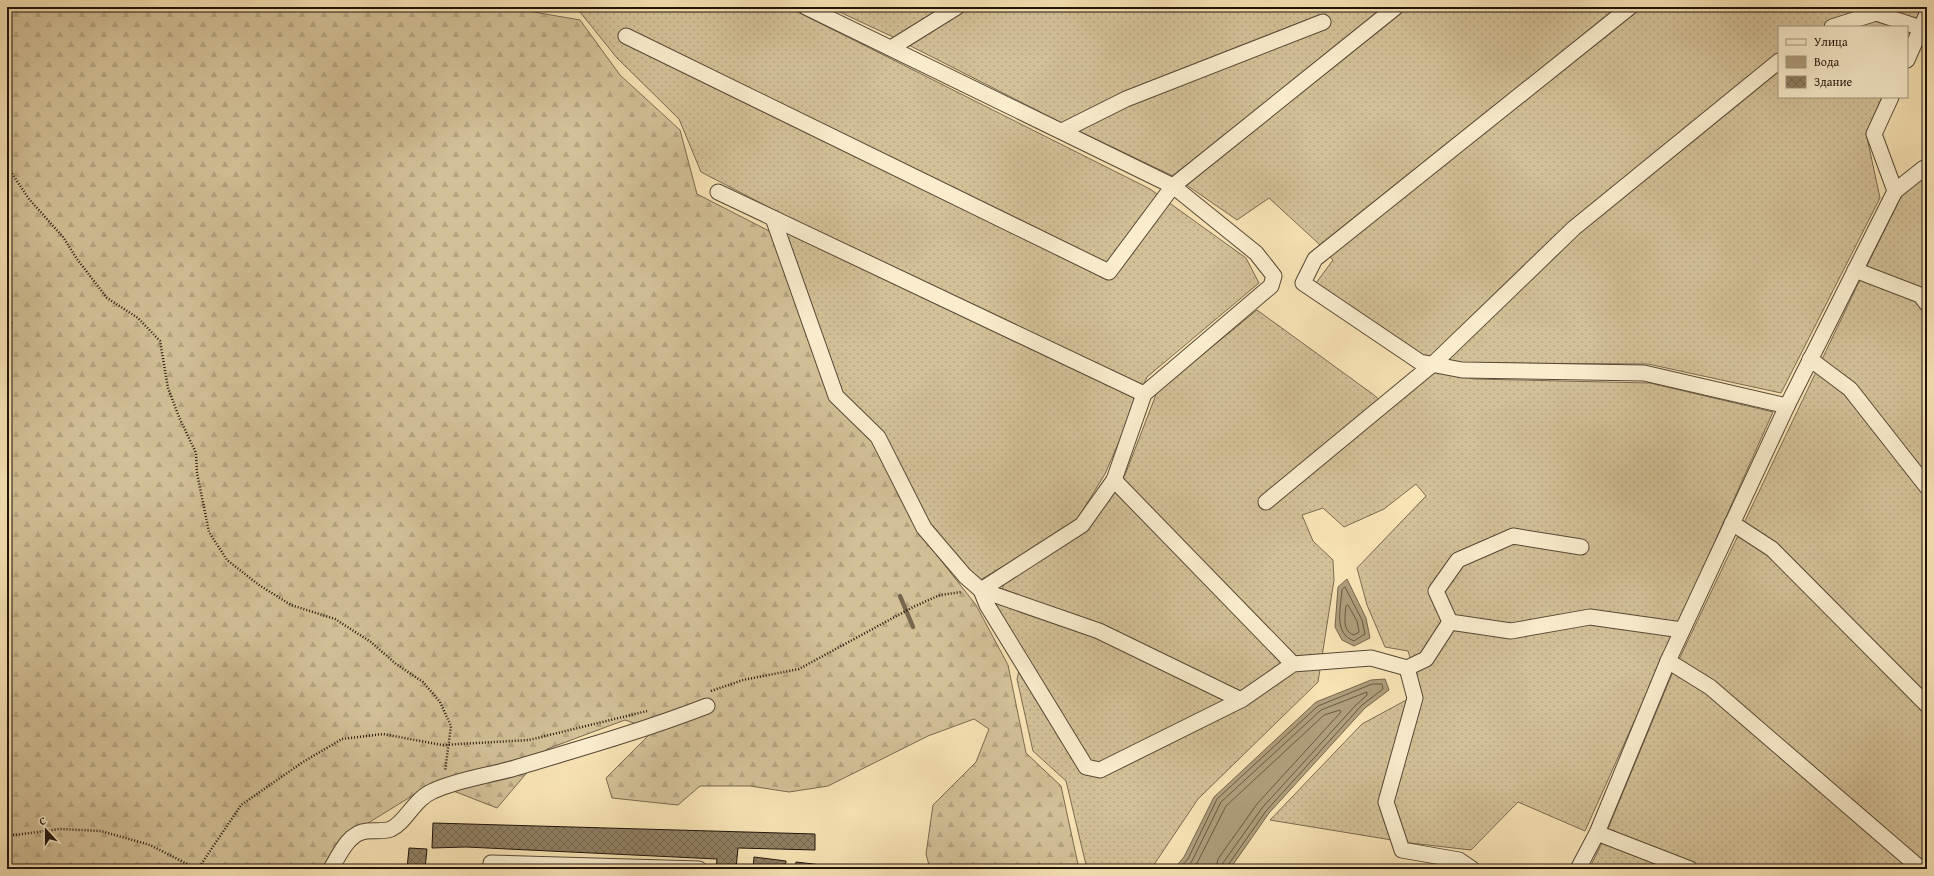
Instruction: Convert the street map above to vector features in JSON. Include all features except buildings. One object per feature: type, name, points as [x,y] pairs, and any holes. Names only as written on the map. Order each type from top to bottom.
[{"type":"street","points":[[806,7],[1173,186],[1256,253],[1274,276],[1271,286],[1144,394],[1114,480],[1082,525],[981,590]]},
{"type":"street","points":[[891,48],[957,7]]},
{"type":"street","points":[[626,36],[1109,272],[1173,186],[1396,7]]},
{"type":"street","points":[[1630,7],[1315,259],[1302,283],[1420,362],[1462,370],[1644,373],[1787,406]]},
{"type":"street","points":[[1835,26],[1876,13],[1924,21],[1908,58]]},
{"type":"street","points":[[1062,132],[1126,99],[1323,22]]},
{"type":"street","points":[[1266,502],[1433,364],[1574,228],[1778,62]]},
{"type":"street","points":[[1891,98],[1874,134],[1895,191]]},
{"type":"street","points":[[1578,869],[1597,833],[1682,630],[1810,359],[1895,191],[1924,168],[1927,169]]},
{"type":"street","points":[[718,192],[1144,394]]},
{"type":"street","points":[[773,218],[836,396],[878,437],[924,528],[965,576],[981,590],[1100,631],[1241,700]]},
{"type":"street","points":[[1855,270],[1920,295],[1927,304]]},
{"type":"street","points":[[1810,359],[1850,389],[1927,487]]},
{"type":"street","points":[[1114,480],[1293,664]]},
{"type":"street","points":[[1732,523],[1772,549],[1927,705]]},
{"type":"street","points":[[1450,622],[1436,591],[1458,560],[1513,536],[1581,547]]},
{"type":"street","points":[[981,590],[987,605],[1086,767],[1100,770],[1241,700],[1293,664],[1371,658],[1407,668],[1426,659],[1450,622]]},
{"type":"street","points":[[1450,622],[1511,631],[1590,617],[1682,630]]},
{"type":"street","points":[[1668,661],[1710,687],[1921,869]]},
{"type":"street","points":[[1407,668],[1415,698],[1386,802],[1402,850],[1460,860],[1472,869]]},
{"type":"street","points":[[331,869],[346,844],[354,837],[364,831],[390,830],[397,825],[418,801],[432,792],[463,780],[511,769],[571,751],[706,700]]},
{"type":"street","points":[[1597,833],[1690,869]]},
{"type":"street","points":[[491,869],[491,863],[699,869]]},
{"type":"path","points":[[7,166],[29,199],[63,237],[77,259],[107,298],[138,318],[160,341],[168,388],[179,418],[196,453],[197,473],[209,532],[227,560],[259,584],[291,604],[335,619],[371,642],[396,664],[423,682],[440,702],[451,726],[447,765],[442,781],[432,792]]},
{"type":"path","points":[[7,305],[12,325],[7,330]]},
{"type":"path","points":[[706,700],[743,680],[799,669],[897,614],[940,595],[981,590]]},
{"type":"path","points":[[7,834],[15,835],[60,829],[101,831],[150,845],[198,869],[241,805],[302,762],[342,739],[383,734],[448,744],[529,740],[652,709]]},
{"type":"green space","points":[[7,7],[505,7],[580,20],[620,75],[680,130],[697,194],[773,233],[805,319],[832,403],[877,441],[918,531],[976,605],[1008,665],[1026,753],[1061,786],[1079,869],[930,869],[926,854],[933,805],[976,762],[989,729],[974,719],[928,736],[828,786],[789,792],[750,786],[700,786],[678,805],[612,798],[606,778],[654,730],[625,720],[547,749],[497,808],[433,783],[360,828],[321,869],[7,869]]},
{"type":"green space","points":[[553,7],[788,7],[1150,189],[1246,258],[1259,283],[1147,377],[1105,474],[1075,523],[977,582],[929,525],[839,392],[776,211],[701,172],[679,119],[617,58],[580,12]]},
{"type":"green space","points":[[829,7],[1922,7],[1908,39],[1908,26],[1778,26],[1778,98],[1882,98],[1866,133],[1880,198],[1781,393],[1648,364],[1463,363],[1422,355],[1316,283],[1333,260],[1318,243],[1269,198],[1237,220],[1175,177],[1060,122],[891,36]]},
{"type":"green space","points":[[1921,179],[1927,179],[1927,869],[1589,869],[1602,843],[1672,674],[1857,286],[1903,193]]},
{"type":"green space","points":[[1257,310],[1374,395],[1389,408],[1435,370],[1474,379],[1650,383],[1773,412],[1585,831],[1518,802],[1471,850],[1410,843],[1270,820],[1362,724],[1421,692],[1408,651],[1385,647],[1367,605],[1357,568],[1426,496],[1416,484],[1384,509],[1344,527],[1323,508],[1302,515],[1313,541],[1333,560],[1334,580],[1318,682],[1198,799],[1151,869],[1087,869],[1066,781],[1033,751],[1017,679],[1024,651],[996,606],[1004,584],[1084,530],[1125,475],[1157,392]]},
{"type":"water","points":[[1347,579],[1366,618],[1370,638],[1354,646],[1342,640],[1335,627],[1338,587]]},
{"type":"water","points":[[1385,679],[1389,690],[1365,708],[1269,813],[1230,869],[1174,869],[1184,857],[1214,797],[1316,702],[1371,680]]},
{"type":"waterway","points":[[900,596],[913,627]]}]
